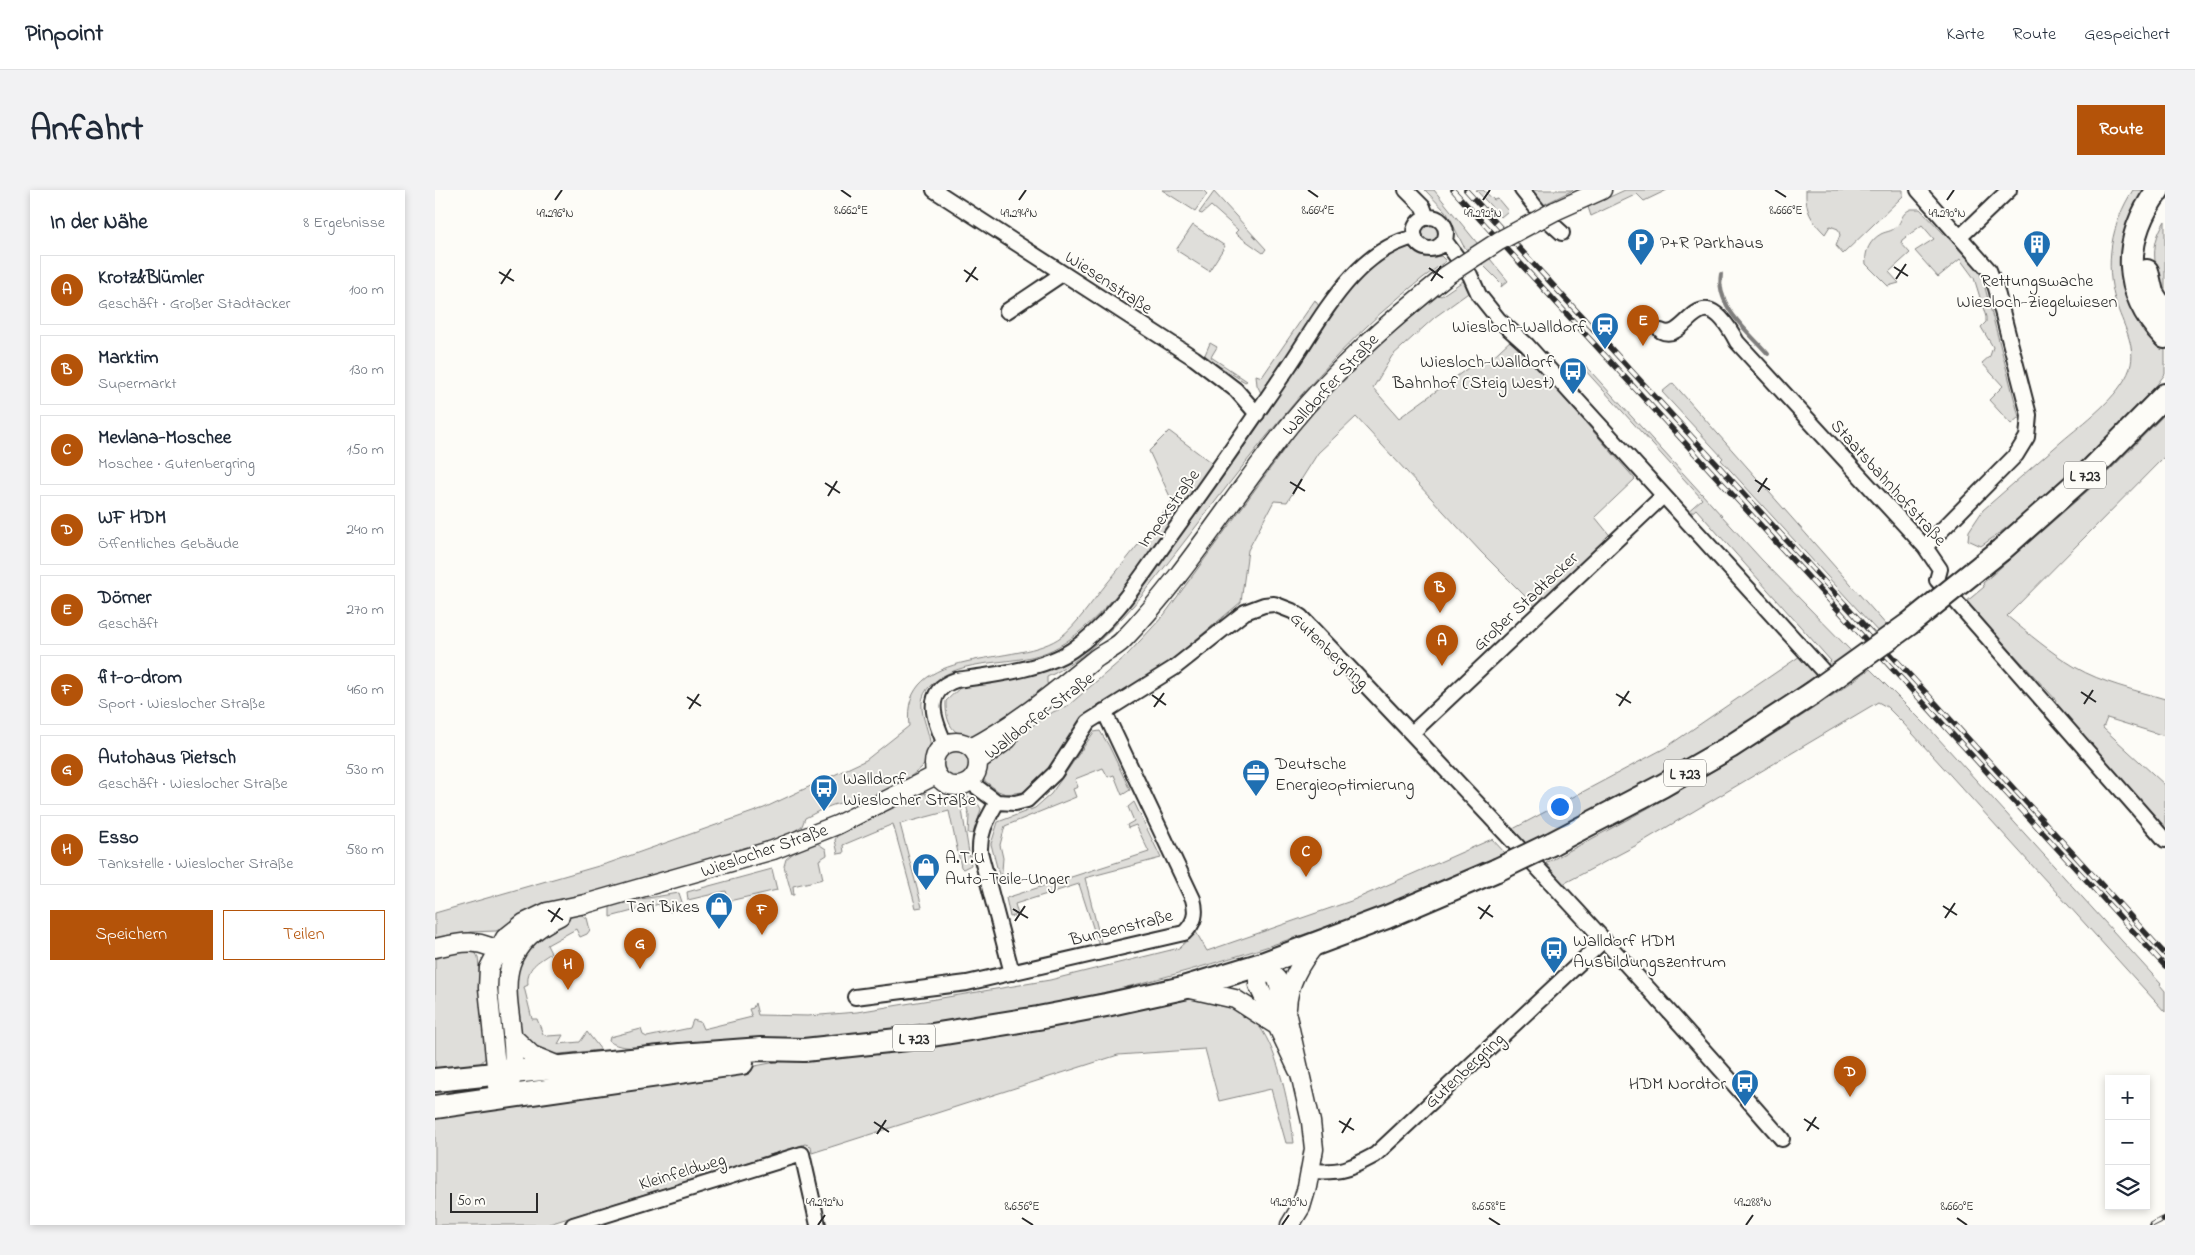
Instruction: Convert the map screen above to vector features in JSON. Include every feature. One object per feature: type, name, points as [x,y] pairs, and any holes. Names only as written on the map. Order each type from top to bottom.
[{"type":"main road","points":[[2158,190],[2141,217],[2132,249],[2131,263],[2134,286],[2142,307],[2151,323],[2165,336]]},
{"type":"main road","points":[[2165,206],[2154,226],[2147,259],[2147,276],[2152,293],[2165,313]]},
{"type":"main road","name":"L 723","points":[[435,1080],[720,1052],[804,1050],[907,1039],[1024,1021],[1183,988],[1262,964],[1387,917],[1497,870],[1671,781],[1730,747],[1813,693],[1909,624],[2001,550],[2092,468],[2165,395]]},
{"type":"main road","name":"L 723","points":[[435,1107],[726,1066],[804,1050]]},
{"type":"street","name":"Wiesenstraße","points":[[934,190],[1217,374],[1236,390],[1257,414]]},
{"type":"street","points":[[1406,190],[1423,207],[1427,218]]},
{"type":"street","points":[[1522,190],[1542,215],[1562,233]]},
{"type":"street","name":"Walldorfer Straße","points":[[975,754],[997,734],[1028,713],[1095,659],[1117,645],[1170,585],[1289,427],[1318,393],[1383,328],[1447,275],[1499,241],[1555,211],[1602,190]]},
{"type":"street","points":[[1918,190],[1989,270],[2029,416],[2029,427],[2016,455],[1925,547]]},
{"type":"street","points":[[1960,237],[2009,190]]},
{"type":"street","points":[[1427,218],[1439,220],[1446,229],[1445,241],[1439,247],[1432,250],[1418,244],[1415,237],[1415,228],[1419,222],[1427,218]]},
{"type":"street","name":"Impexstraße","points":[[945,744],[933,712],[933,702],[939,690],[956,680],[1046,662],[1083,642],[1127,596],[1229,455],[1330,305],[1351,279],[1390,245],[1415,237]]},
{"type":"street","points":[[1445,241],[1470,275],[1479,295],[1499,320],[1527,345],[1823,670]]},
{"type":"street","points":[[1007,311],[1063,274]]},
{"type":"street","name":"Staatsbahnhofstraße","points":[[1661,331],[1666,333],[1675,331],[1698,311],[1710,310],[1719,315],[1728,325],[1737,342],[1925,547],[1940,569],[1937,580],[2165,840]]},
{"type":"street","name":"Großer Stadtacker","points":[[1412,733],[1663,496]]},
{"type":"street","name":"Gutenbergring","points":[[997,802],[1015,803],[1036,793],[1055,773],[1088,722],[1104,710],[1168,672],[1245,612],[1264,604],[1274,604],[1292,611],[1301,617],[1412,733],[1714,1061],[1782,1139]]},
{"type":"street","name":"Bunsenstraße","points":[[855,997],[967,984],[1184,933],[1194,920],[1197,910],[1104,710]]},
{"type":"street","points":[[961,742],[975,754],[975,776],[964,786],[945,784],[935,775],[933,760],[945,744],[961,742]]},
{"type":"street","name":"Wieslocher Straße","points":[[504,1074],[512,1036],[506,978],[505,938],[524,922],[547,912],[585,904],[773,850],[837,825],[935,775]]},
{"type":"street","points":[[969,782],[997,802],[983,826],[979,840],[980,852],[1013,973]]},
{"type":"street","name":"Gutenbergring","points":[[1312,1171],[1333,1172],[1349,1169],[1375,1155],[1603,941]]},
{"type":"street","points":[[435,948],[459,942],[475,942],[488,944],[505,954]]},
{"type":"street","points":[[1282,1021],[1294,978],[1307,955],[1317,943]]},
{"type":"street","name":"Wieslocher Straße","points":[[505,954],[489,968],[488,988],[504,1074],[505,1097]]},
{"type":"street","points":[[1262,964],[1277,979],[1282,1021],[1298,1070],[1311,1122],[1314,1149],[1312,1171],[1301,1207],[1291,1225]]},
{"type":"street","points":[[1183,988],[1235,999],[1282,1021]]},
{"type":"street","points":[[512,1036],[520,1046],[532,1054],[551,1065],[567,1068]]},
{"type":"street","name":"Kleinfeldweg","points":[[573,1225],[801,1154],[819,1225]]},
{"type":"shaded area","points":[[1162,190],[1203,190],[1207,194],[1195,211]]},
{"type":"shaded area","points":[[1425,190],[1434,190],[1508,281],[1501,287],[1502,284],[1480,262],[1478,264],[1463,245],[1447,213]]},
{"type":"shaded area","points":[[1476,190],[1483,190],[1494,200],[1498,199],[1508,211],[1501,217]]},
{"type":"shaded area","points":[[1532,190],[1573,190],[1543,205]]},
{"type":"shaded area","points":[[1625,190],[1667,190],[1644,201],[1637,194],[1591,216],[1588,207]]},
{"type":"shaded area","points":[[1806,190],[1903,190],[1903,196],[1843,254],[1836,246],[1840,235],[1838,229],[1830,226],[1825,234],[1810,215]]},
{"type":"shaded area","points":[[2133,190],[2152,190],[2132,299],[2151,339],[2165,350],[2165,374],[2153,390],[2049,492],[2005,529],[1981,546],[1968,540],[1969,531],[1983,510],[2100,409],[2118,389],[2130,368],[2132,351],[2112,288],[2110,259],[2119,217]]},
{"type":"shaded area","points":[[1214,192],[1266,249],[1263,253],[1235,233],[1238,230],[1211,206],[1202,214],[1199,213]]},
{"type":"shaded area","points":[[1911,209],[1920,209],[1977,268],[1983,280],[2019,417],[2011,424],[1989,400],[2003,386],[1982,363],[1990,356],[1993,347],[1981,327],[1986,322],[1986,317],[1974,278],[1960,259],[1938,277],[1915,251],[1934,239],[1922,225],[1902,240],[1901,243],[1910,253],[1889,272],[1899,283],[1888,286],[1866,264],[1866,255],[1871,243],[1881,234],[1894,229],[1905,213]]},
{"type":"shaded area","points":[[2165,221],[2165,299],[2156,269],[2155,250],[2159,231]]},
{"type":"shaded area","points":[[1193,225],[1225,246],[1209,271],[1176,250]]},
{"type":"shaded area","points":[[1427,225],[1433,225],[1438,230],[1436,239],[1427,241],[1422,236],[1422,230]]},
{"type":"shaded area","points":[[1401,236],[1417,254],[1427,257],[1441,256],[1446,261],[1401,296],[1359,334],[1319,375],[1246,462],[1141,597],[1098,642],[1074,662],[1047,677],[1047,683],[1052,689],[975,738],[956,732],[947,716],[946,701],[964,684],[1085,643],[1323,319],[1365,271]]},
{"type":"shaded area","points":[[1463,281],[1471,291],[1435,317],[1392,356],[1373,388],[1399,418],[1482,358],[1487,362],[1512,339],[1635,479],[1595,517],[1612,538],[1537,608],[1481,552],[1356,417],[1318,453],[1287,502],[1274,501],[1248,550],[1241,602],[1169,662],[1082,717],[1049,769],[1032,787],[1023,792],[1006,794],[998,791],[985,781],[982,775],[983,767],[999,748],[1053,712],[1069,705],[1127,655],[1164,615],[1296,433],[1325,399],[1390,335],[1439,295],[1441,296]]},
{"type":"shaded area","points":[[1315,300],[1320,308],[1261,393],[1257,385],[1256,375],[1262,377]]},
{"type":"shaded area","points":[[1210,343],[1217,347],[1211,357],[1247,381],[1245,382],[1204,357]]},
{"type":"shaded area","points":[[1586,366],[1762,560],[1851,651],[1826,669],[1824,667],[1831,661],[1696,509],[1688,516],[1685,514],[1702,499],[1584,369]]},
{"type":"shaded area","points":[[1673,383],[1888,627],[1880,634],[1721,460],[1723,458],[1662,392]]},
{"type":"shaded area","points":[[2165,414],[2165,456],[2007,616],[2048,649],[2085,673],[2119,686],[2165,699],[2165,736],[2107,718],[2103,728],[2165,785],[2165,836],[2052,707],[2056,700],[1966,602],[1984,587],[1983,583],[2102,478]]},
{"type":"shaded area","points":[[1169,431],[1213,464],[1160,540],[1116,596],[1093,620],[1070,639],[1047,652],[1033,657],[958,669],[932,684],[924,694],[922,704],[929,736],[929,757],[922,767],[907,779],[877,795],[838,803],[822,809],[805,818],[802,826],[788,835],[512,924],[496,931],[470,932],[435,941],[435,913],[609,863],[764,808],[866,760],[909,726],[911,699],[923,681],[942,669],[1043,646],[1062,636],[1084,613],[1172,501],[1149,451]]},
{"type":"shaded area","points":[[1803,654],[1819,673],[1727,738],[1649,783],[1526,843],[1513,829],[1665,748]]},
{"type":"shaded area","points":[[1870,669],[1927,726],[2161,984],[2165,991],[2165,1012],[1903,723],[1887,707],[1878,702],[1635,846],[1563,884],[1546,863],[1629,819],[1752,748]]},
{"type":"shaded area","points":[[1100,731],[1130,790],[1122,795],[1114,775],[1108,777],[1103,768],[1075,779],[1078,787],[1073,789],[1076,797],[1005,826],[1000,845],[1003,858],[1001,883],[991,844],[998,822],[1035,808],[1051,794],[1094,732]]},
{"type":"shaded area","points":[[956,751],[965,755],[969,764],[965,773],[956,777],[947,773],[943,764],[947,755]]},
{"type":"shaded area","points":[[925,793],[927,796],[954,798],[962,810],[971,865],[963,869],[961,867],[949,811],[900,824],[922,907],[916,908],[893,824],[843,845],[844,853],[838,854],[835,840],[838,834]]},
{"type":"shaded area","points":[[963,793],[977,802],[981,809],[974,834],[968,833],[969,816]]},
{"type":"shaded area","points":[[1134,802],[1161,858],[1085,878],[1102,946],[1099,946],[1079,884],[1015,904],[1018,915],[1010,917],[1006,898],[1149,852],[1136,825],[1128,828],[1127,825],[1134,821],[1128,807]]},
{"type":"shaded area","points":[[1492,839],[1506,854],[1446,881],[1294,938],[1123,988],[980,1018],[909,1029],[836,1037],[764,1041],[691,1042],[648,1047],[626,1047],[609,1041],[610,1037],[641,1029],[643,1035],[647,1037],[690,1028],[693,1020],[700,1022],[703,1029],[752,1017],[749,1009],[753,1008],[755,1003],[758,1015],[808,1016],[857,1012],[1050,980],[1179,948],[1196,932],[1207,951],[1351,901]]},
{"type":"shaded area","points":[[817,843],[826,849],[827,855],[819,860],[823,879],[793,886],[794,895],[792,895],[784,866],[786,859],[796,851]]},
{"type":"shaded area","points":[[772,869],[777,890],[729,901],[726,891],[688,900],[687,892]]},
{"type":"shaded area","points":[[679,893],[683,905],[670,912],[668,906],[660,907],[659,904],[610,917],[610,906],[616,903]]},
{"type":"shaded area","points":[[580,914],[587,918],[590,930],[587,934],[580,937],[576,929],[547,945],[551,953],[531,969],[528,985],[524,987],[532,1019],[537,1019],[543,1034],[547,1036],[563,1035],[558,1044],[580,1042],[587,1032],[601,1050],[549,1055],[529,1045],[516,1025],[517,956],[561,920]]},
{"type":"shaded area","points":[[462,949],[475,952],[478,957],[487,1056],[478,1066],[435,1070],[435,954]]},
{"type":"shaded area","points":[[1194,998],[1228,1003],[1241,1010],[1259,1026],[1272,1051],[1283,1082],[1294,1143],[1286,1143],[1271,1089],[1219,1101],[1205,1049],[1118,1055],[812,1153],[811,1146],[805,1144],[546,1225],[435,1225],[435,1113],[719,1073],[781,1061],[888,1049],[1120,1014]]},
{"type":"waterway","points":[[1721,274],[1723,297],[1728,308],[1768,354]]},
{"type":"railway","points":[[1453,190],[2165,966]]},
{"type":"railway","points":[[1466,190],[2165,954]]},
{"type":"railway","points":[[2151,1225],[2165,1218]]},
{"type":"place","name":"P+R Parkhaus","points":[[1641,266]]},
{"type":"place","name":"Rettungswache Wiesloch-Ziegelwiesen","points":[[2037,268]]},
{"type":"place","name":"Dörner","points":[[1643,346]]},
{"type":"place","name":"Wiesloch-Walldorf","points":[[1605,350]]},
{"type":"place","name":"Wiesloch-Walldorf Bahnhof (Steig West)","points":[[1573,395]]},
{"type":"place","name":"Marktim","points":[[1440,613]]},
{"type":"place","name":"Krotz&Blümler","points":[[1442,666]]},
{"type":"place","name":"Deutsche Energieoptimierung","points":[[1256,797]]},
{"type":"place","name":"Walldorf Wieslocher Straße","points":[[824,812]]},
{"type":"place","name":"Mevlana-Moschee","points":[[1306,877]]},
{"type":"place","name":"A.T.U Auto-Teile-Unger","points":[[926,891]]},
{"type":"place","name":"Tari Bikes","points":[[719,930]]},
{"type":"place","name":"fit-o-drom","points":[[762,935]]},
{"type":"place","name":"Autohaus Pietsch","points":[[640,969]]},
{"type":"place","name":"Walldorf HDM Ausbildungszentrum","points":[[1554,974]]},
{"type":"place","name":"Esso","points":[[568,990]]},
{"type":"place","name":"WF HDM","points":[[1850,1097]]},
{"type":"place","name":"HDM Nordtor","points":[[1745,1107]]}]
